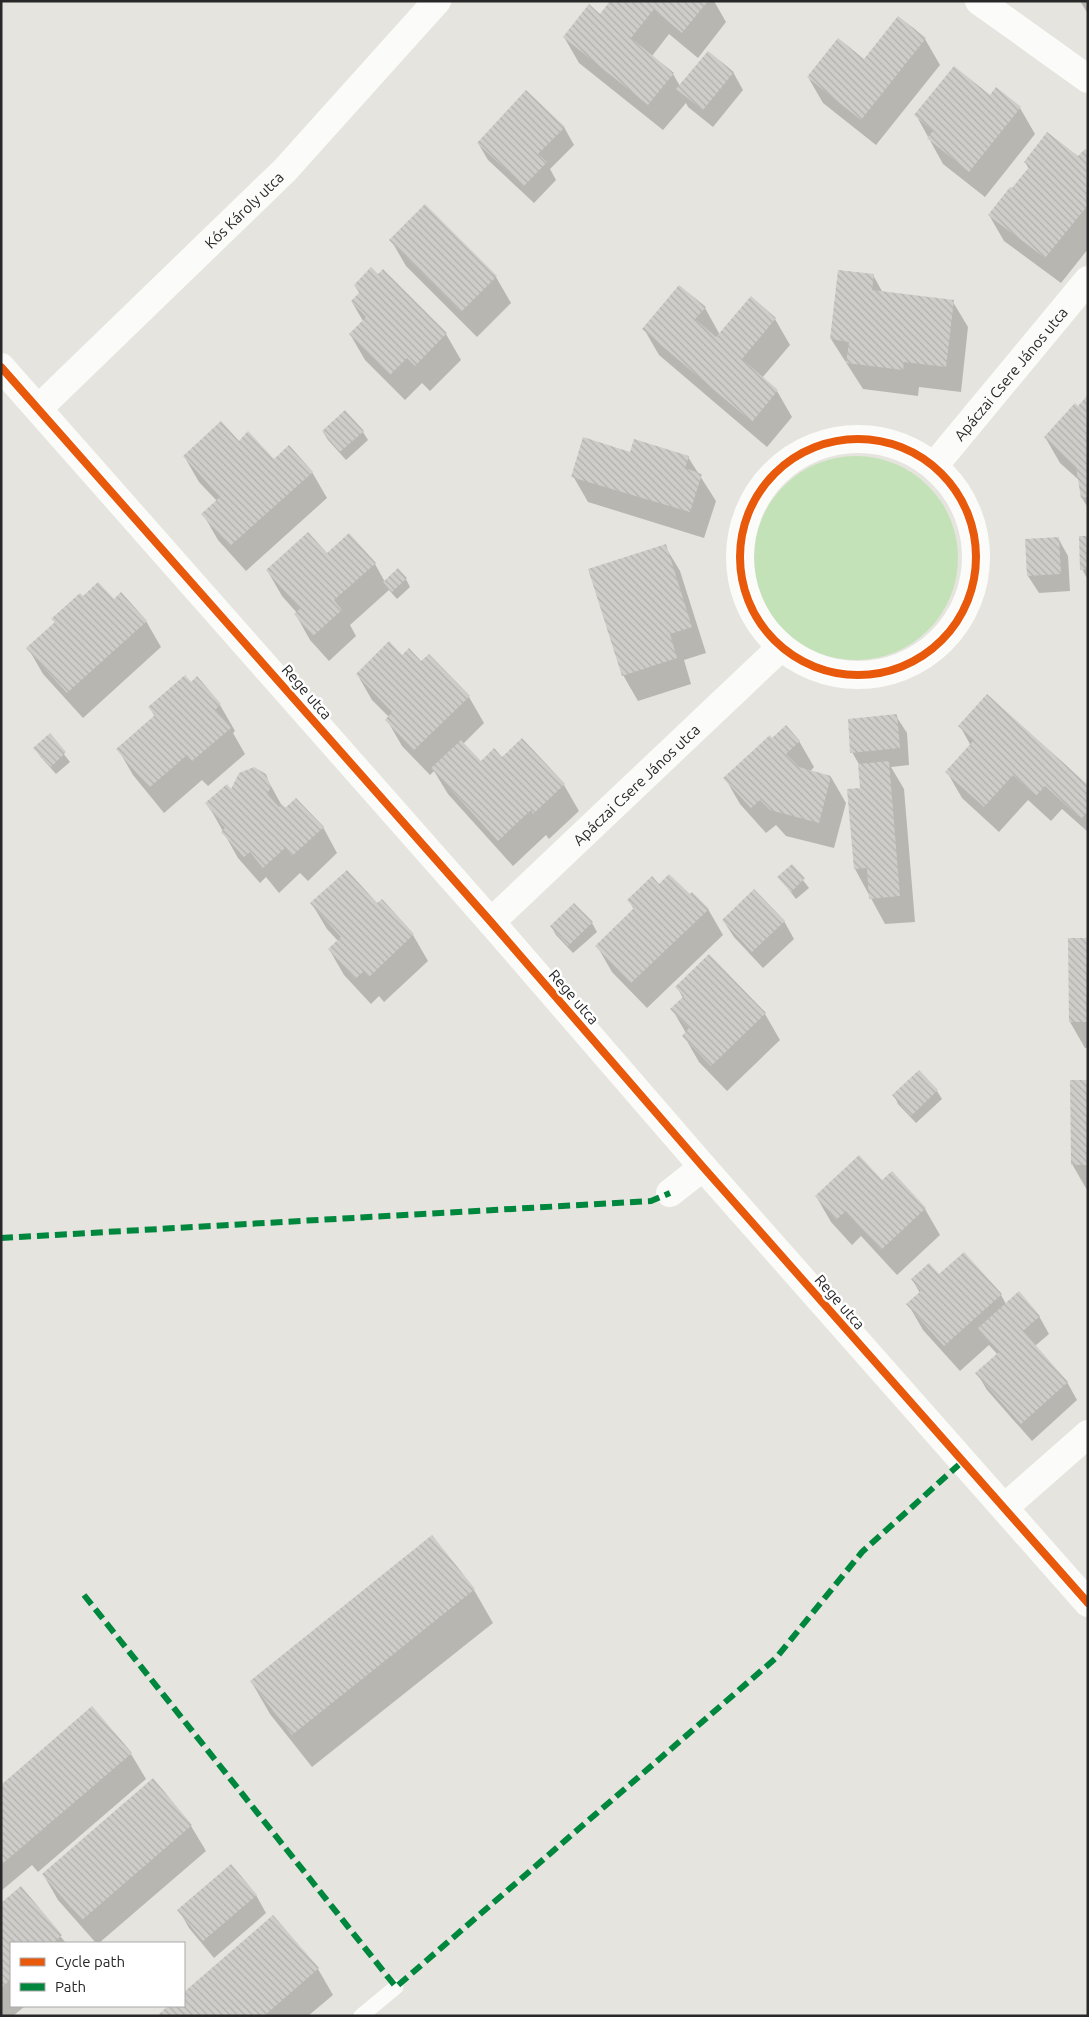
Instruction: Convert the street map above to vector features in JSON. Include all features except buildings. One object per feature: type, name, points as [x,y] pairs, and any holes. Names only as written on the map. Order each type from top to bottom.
[{"type":"street","name":"Kós Károly utca","points":[[39,408],[285,170],[437,1]]},
{"type":"street","points":[[980,1],[1088,79]]},
{"type":"street","name":"Apáczai Csere János utca","points":[[934,466],[1088,280]]},
{"type":"street","name":"Rege utca","points":[[1,366],[1088,1604]]},
{"type":"street","points":[[866,437],[908,447],[934,466],[943,472],[966,505],[977,544],[974,584],[958,622],[930,651],[895,670],[855,676],[816,669],[780,648],[754,615],[740,575],[741,532],[757,493],[786,461],[824,442],[866,437]]},
{"type":"street","name":"Apáczai Csere János utca","points":[[491,922],[780,648]]},
{"type":"street","points":[[670,1194],[703,1167]]},
{"type":"street","points":[[1005,1508],[1088,1434]]},
{"type":"lane","points":[[361,2016],[396,1987]]},
{"type":"green space","points":[[846,456],[866,456],[886,460],[904,468],[921,479],[935,493],[946,510],[954,528],[958,558],[954,588],[946,606],[935,623],[921,637],[904,648],[886,656],[866,660],[846,660],[826,656],[808,648],[791,637],[777,623],[766,606],[758,588],[754,568],[754,548],[758,528],[766,510],[777,493],[791,479],[808,468],[826,460]]},
{"type":"marked path","points":[[1,1238],[651,1201],[670,1193]]},
{"type":"marked path","points":[[84,1595],[396,1987],[776,1658],[862,1552],[963,1461]]},
{"type":"cycle path","points":[[1,367],[1088,1603]]},
{"type":"cycle path","points":[[846,439],[870,439],[892,444],[914,453],[942,473],[956,491],[967,512],[974,534],[976,557],[974,580],[967,602],[956,623],[942,641],[914,661],[892,670],[870,675],[846,675],[824,670],[802,661],[774,641],[754,613],[745,591],[740,569],[740,545],[745,523],[754,501],[774,473],[802,453],[824,444],[846,439]]}]
